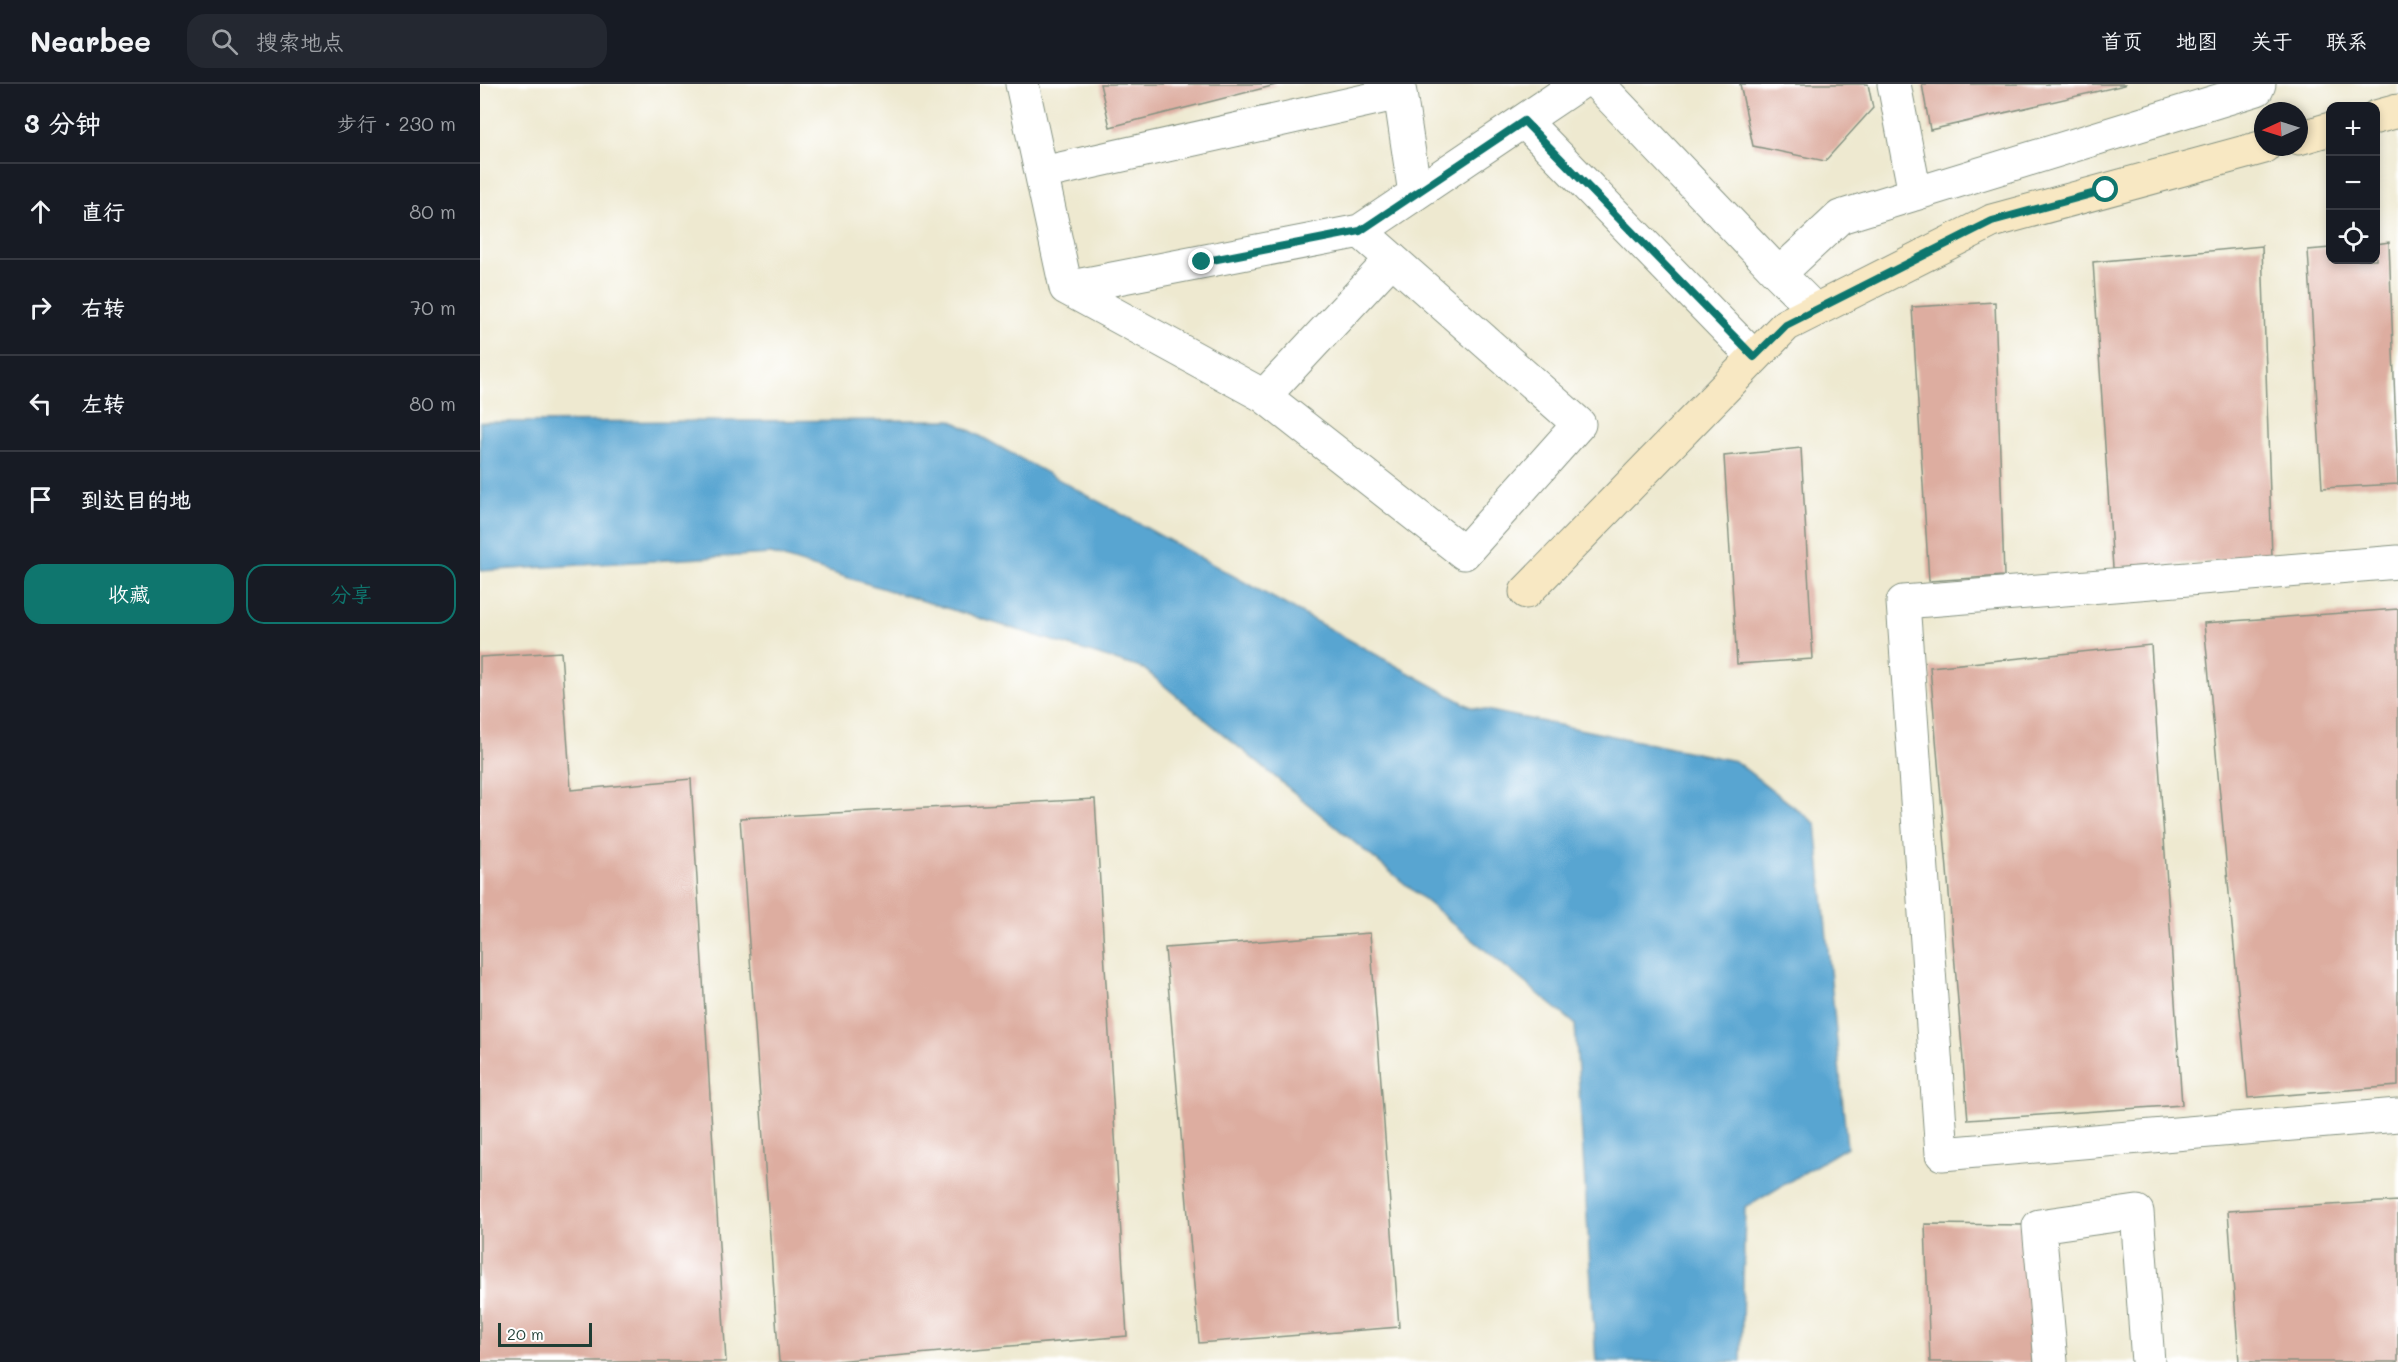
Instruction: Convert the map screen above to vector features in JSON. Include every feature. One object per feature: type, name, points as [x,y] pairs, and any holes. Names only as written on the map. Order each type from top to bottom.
[{"type":"street","points":[[1022,84],[1066,288],[1264,396],[1464,553],[1579,424],[1360,231]]},
{"type":"street","points":[[1066,288],[1360,231],[1578,84]]},
{"type":"street","points":[[1598,84],[1815,310]]},
{"type":"street","points":[[1894,84],[1916,194]]},
{"type":"street","points":[[1779,274],[1840,217],[2257,89],[2259,84]]},
{"type":"street","points":[[1042,173],[1399,88],[1415,194]]},
{"type":"street","points":[[2380,116],[2398,111]]},
{"type":"street","points":[[1524,121],[1754,357]]},
{"type":"street","points":[[2308,135],[2326,130]]},
{"type":"street","points":[[1526,592],[1786,325],[1992,221],[2254,150]]},
{"type":"street","points":[[1264,396],[1392,258]]},
{"type":"street","points":[[2398,562],[1903,602],[1942,1154],[2398,1115]]},
{"type":"street","points":[[2051,1362],[2039,1226],[2137,1212],[2148,1362]]},
{"type":"water","points":[[951,420],[1471,707],[1735,761],[1816,824],[1847,1147],[1745,1208],[1741,1362],[1596,1362],[1575,1024],[1144,669],[771,554],[480,571],[480,422]]},
{"type":"building","points":[[1100,84],[1276,84],[1276,85],[1110,127]]},
{"type":"building","points":[[1740,84],[1868,84],[1873,108],[1825,161],[1753,146]]},
{"type":"building","points":[[1922,84],[2125,84],[2125,85],[1930,130]]},
{"type":"building","points":[[2389,242],[2398,484],[2322,488],[2308,250],[2326,248],[2326,264],[2380,264],[2380,243]]},
{"type":"building","points":[[2262,246],[2272,558],[2113,568],[2093,262]]},
{"type":"building","points":[[1995,302],[2004,576],[1929,581],[1912,307]]},
{"type":"building","points":[[1801,448],[1813,659],[1737,664],[1724,456]]},
{"type":"building","points":[[2398,609],[2398,1086],[2248,1098],[2204,623]]},
{"type":"building","points":[[2151,645],[2182,1105],[1968,1120],[1930,667]]},
{"type":"building","points":[[561,652],[571,790],[691,779],[726,1362],[480,1362],[480,657]]},
{"type":"building","points":[[1095,799],[1127,1336],[824,1362],[779,1362],[740,818]]},
{"type":"building","points":[[1370,933],[1399,1327],[1199,1343],[1165,948]]},
{"type":"building","points":[[2398,1201],[2398,1362],[2239,1362],[2228,1211]]},
{"type":"building","points":[[1925,1224],[2027,1225],[2034,1362],[1930,1362]]},
{"type":"route","points":[[1202,262],[1360,231],[1524,121],[1754,357],[1786,325],[1992,221],[2106,190]]}]
